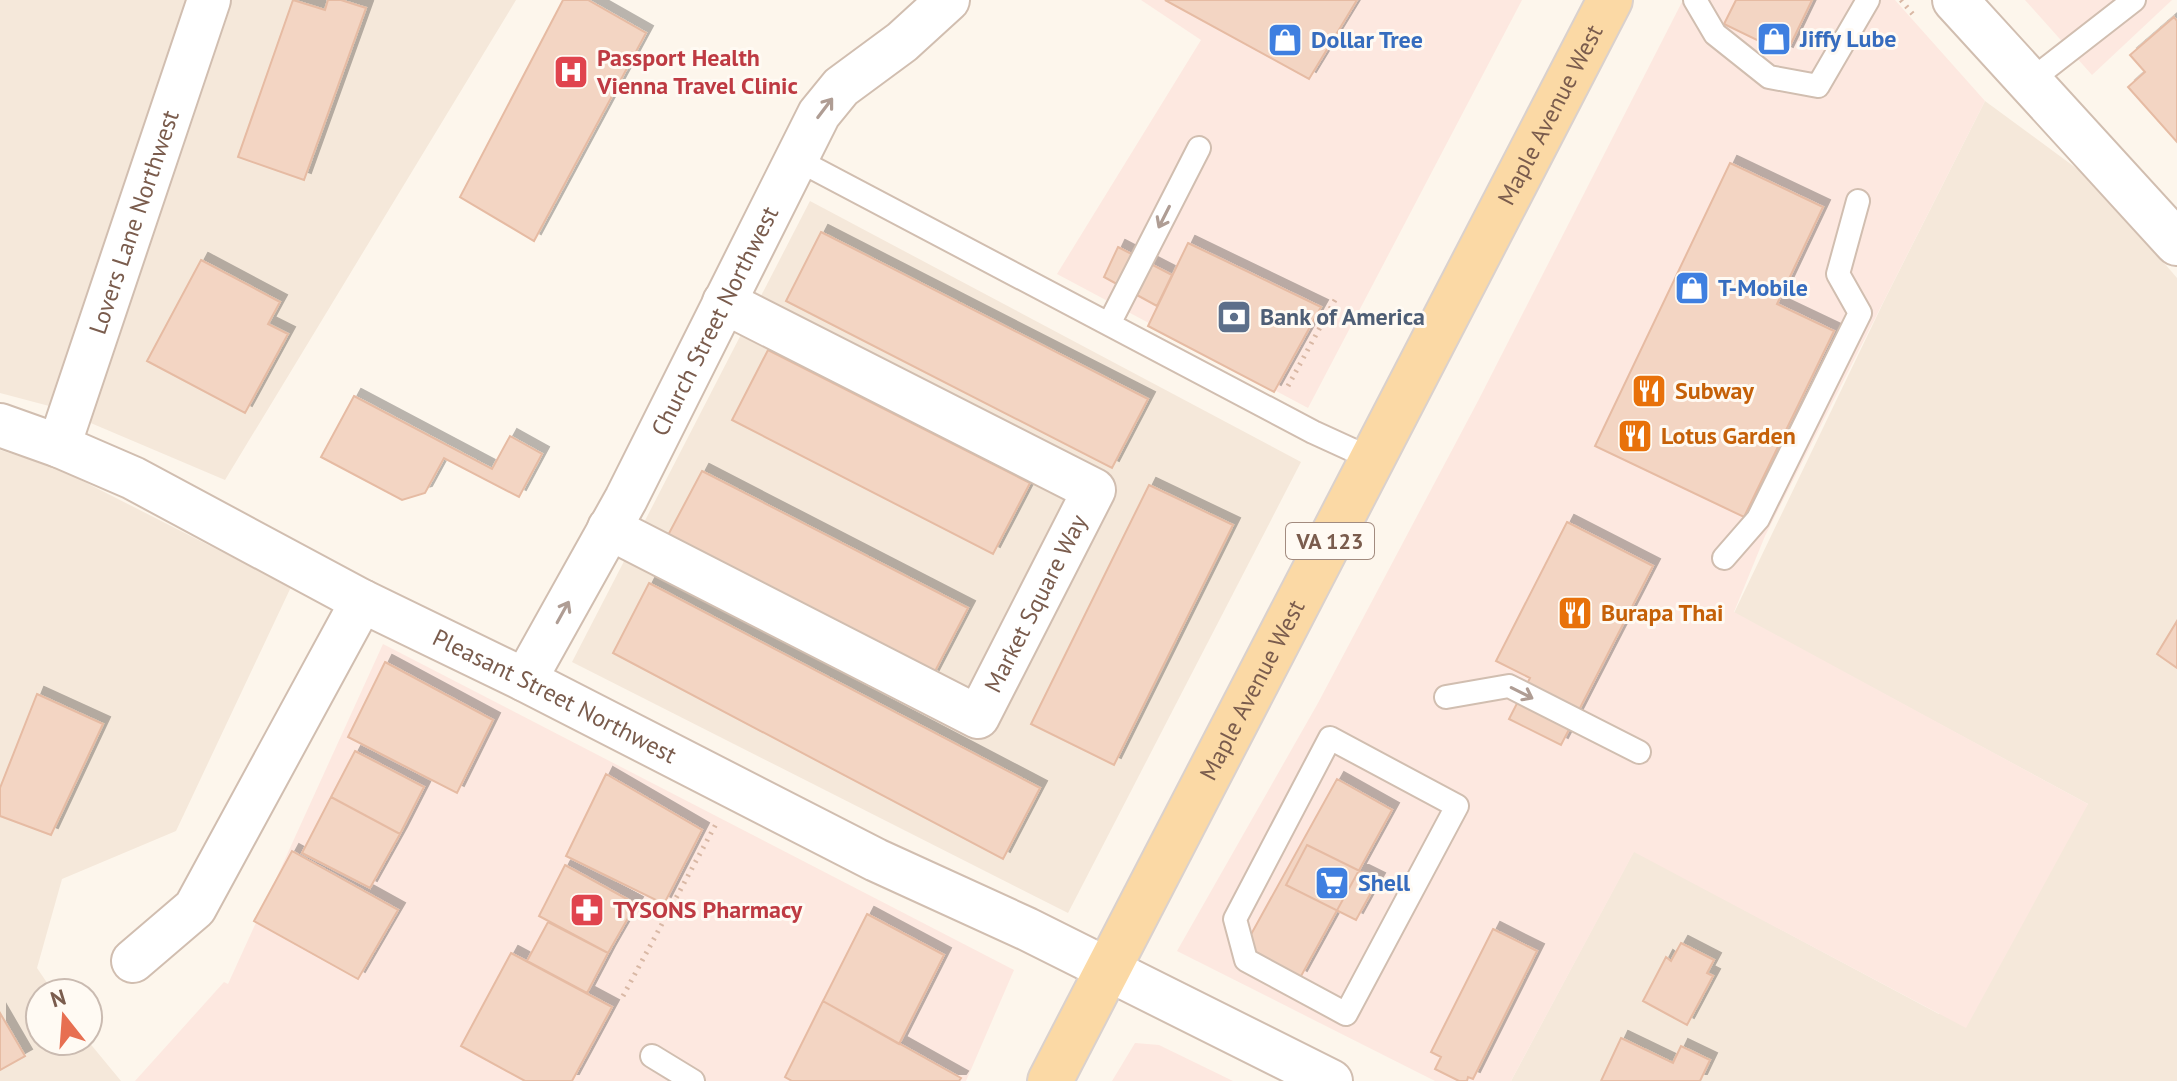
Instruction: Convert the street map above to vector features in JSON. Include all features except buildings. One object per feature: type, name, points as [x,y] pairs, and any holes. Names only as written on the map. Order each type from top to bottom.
[{"type":"main road","name":"Maple Avenue West","points":[[1050,1081],[1610,0]]},
{"type":"street","name":"Lovers Lane Northwest","points":[[59,446],[209,0]]},
{"type":"street","points":[[1955,0],[2177,243]]},
{"type":"street","name":"Church Street Northwest","points":[[525,680],[609,528],[819,114],[841,87],[902,42],[934,13]]},
{"type":"street","name":"Market Square Way","points":[[609,528],[978,717],[1094,490],[724,302]]},
{"type":"street","name":"Pleasant Street Northwest","points":[[0,425],[133,478],[362,601],[525,680],[876,860],[1108,970],[1331,1081]]},
{"type":"street","points":[[133,961],[195,908],[362,601]]},
{"type":"lane","points":[[1697,0],[1715,34],[1769,77],[1818,86],[1868,0]]},
{"type":"lane","points":[[2030,81],[2134,0]]},
{"type":"lane","points":[[1109,324],[1199,148]]},
{"type":"lane","points":[[796,159],[1274,412],[1372,459]]},
{"type":"lane","points":[[1724,558],[1758,519],[1860,313],[1838,274],[1858,201]]},
{"type":"lane","points":[[1446,697],[1509,686],[1639,752]]},
{"type":"lane","points":[[1330,738],[1457,806],[1346,1014],[1246,960],[1235,919],[1330,738]]},
{"type":"lane","points":[[652,1056],[693,1081]]},
{"type":"path","points":[[1274,412],[1335,300]]},
{"type":"path","points":[[623,996],[717,823]]},
{"type":"shaded area","points":[[0,0],[516,0],[225,480],[53,407],[0,393]]},
{"type":"shaded area","points":[[1141,0],[1522,0],[1308,408],[1057,274],[1201,40]]},
{"type":"shaded area","points":[[1683,0],[1895,0],[1985,101],[1765,536],[1734,612],[2088,804],[1966,1028],[1634,852],[1511,1081],[1435,1081],[1177,951],[1318,703],[1478,401]]},
{"type":"shaded area","points":[[2025,0],[2172,0],[2092,75]]},
{"type":"shaded area","points":[[1985,101],[2095,182],[2177,278],[2177,1081],[1511,1081],[1634,851],[1939,1014],[2088,804],[1734,613],[1885,299]]},
{"type":"shaded area","points":[[810,201],[1301,462],[1068,913],[572,662]]},
{"type":"shaded area","points":[[0,450],[57,468],[291,587],[176,831],[62,879],[37,968],[43,977],[24,977],[24,1057],[101,1057],[121,1081],[0,1081]]},
{"type":"shaded area","points":[[383,644],[1014,970],[966,1081],[135,1081],[224,982],[228,984]]},
{"type":"shaded area","points":[[1135,1043],[1159,1045],[1233,1081],[1112,1081]]},
{"type":"place","name":"Jiffy Lube","points":[[1774,39]]},
{"type":"place","name":"Dollar Tree","points":[[1285,40]]},
{"type":"place","name":"Passport Health Vienna Travel Clinic","points":[[571,72]]},
{"type":"place","name":"T-Mobile","points":[[1692,288]]},
{"type":"place","name":"Bank of America","points":[[1234,317]]},
{"type":"place","name":"Subway","points":[[1649,391]]},
{"type":"place","name":"Lotus Garden","points":[[1635,436]]},
{"type":"place","name":"Burapa Thai","points":[[1575,613]]},
{"type":"place","name":"Shell","points":[[1332,883]]},
{"type":"place","name":"TYSONS Pharmacy","points":[[587,910]]}]
